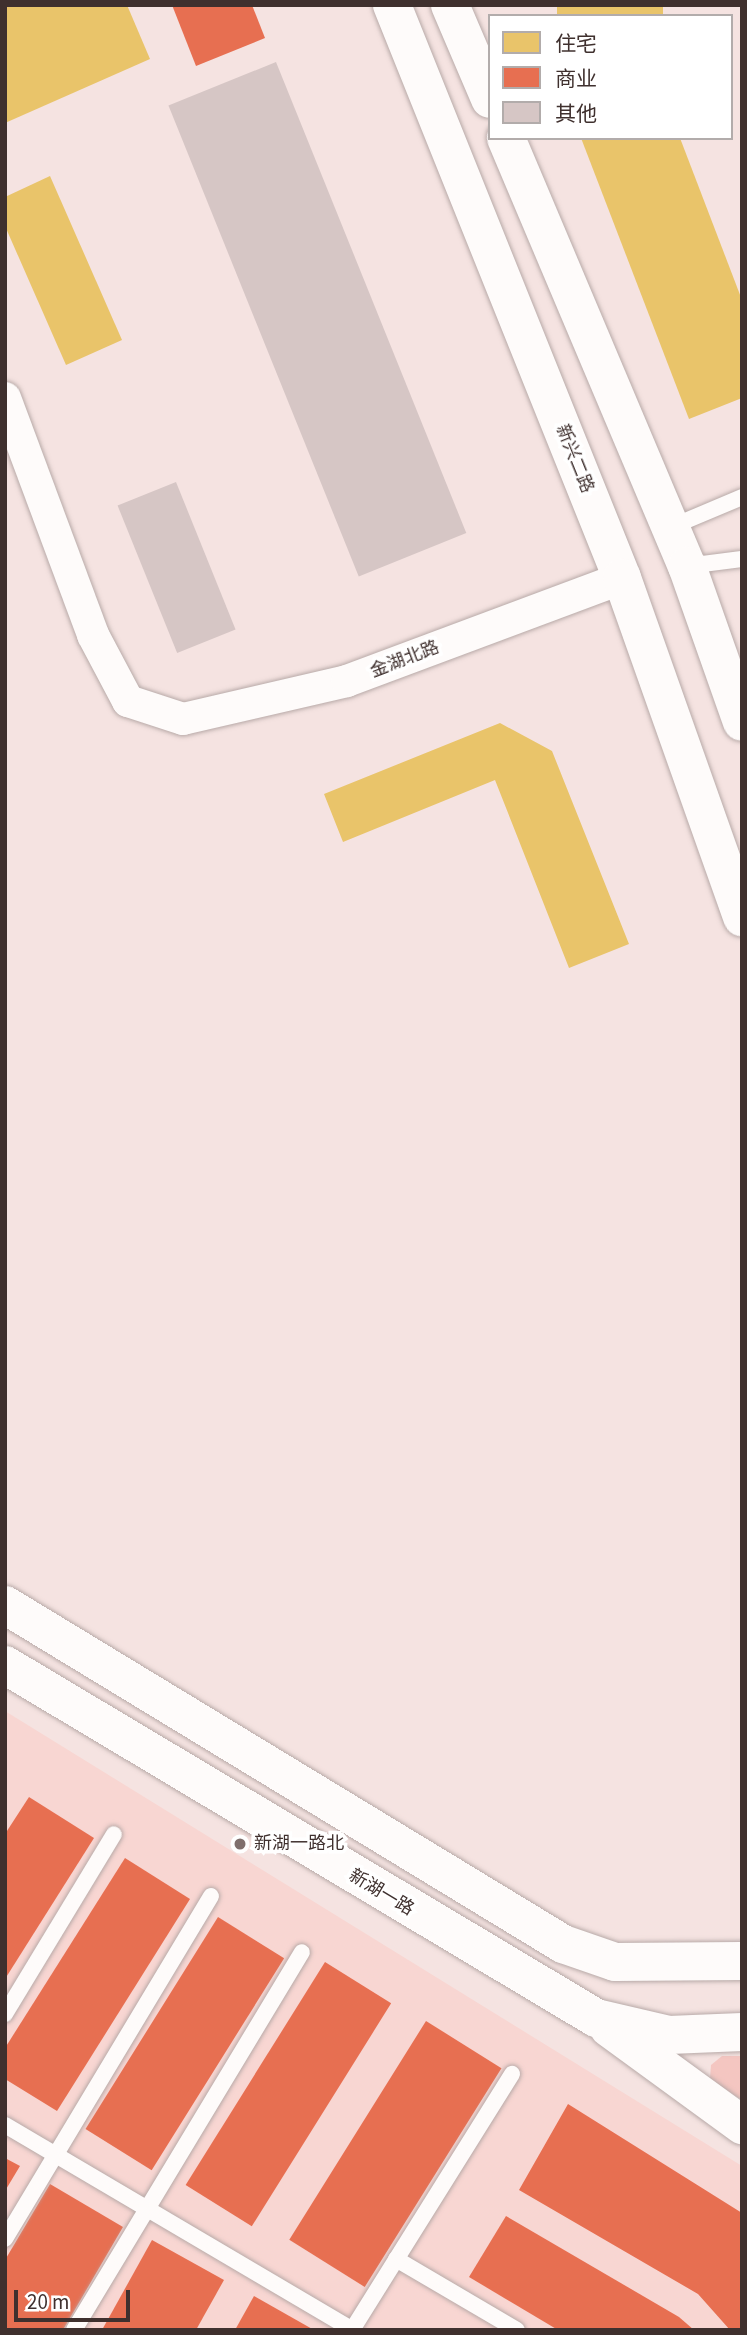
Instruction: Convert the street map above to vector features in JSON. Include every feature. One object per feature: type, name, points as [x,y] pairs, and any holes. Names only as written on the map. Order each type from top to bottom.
[{"type":"street","name":"新兴二路","points":[[392,5],[622,578],[742,917]]},
{"type":"street","points":[[450,5],[488,94]]},
{"type":"street","points":[[507,140],[687,566],[742,722]]},
{"type":"street","name":"金湖北路","points":[[5,398],[93,635],[128,701],[183,719],[347,681],[622,578]]},
{"type":"street","points":[[5,1605],[563,1944],[615,1962],[742,1961]]},
{"type":"street","name":"新湖一路","points":[[5,1665],[596,2018],[669,2035],[742,2032]]},
{"type":"street","points":[[596,2018],[742,2125]]},
{"type":"lane","points":[[671,527],[742,497]]},
{"type":"lane","points":[[687,566],[742,559]]},
{"type":"lane","points":[[5,2014],[114,1834]]},
{"type":"lane","points":[[5,2239],[211,1896]]},
{"type":"lane","points":[[74,2330],[302,1952]]},
{"type":"lane","points":[[5,2124],[352,2330],[512,2074]]},
{"type":"lane","points":[[396,2259],[516,2330]]},
{"type":"shaded area","points":[[5,1711],[742,2166],[742,2330],[5,2330]]},
{"type":"shaded area","points":[[722,2056],[742,2056],[742,2100],[710,2079],[711,2065]]},
{"type":"building: 住宅","points":[[5,5],[127,5],[150,59],[5,123]]},
{"type":"building: 住宅","points":[[557,5],[663,5],[663,14],[557,14]]},
{"type":"building: 住宅","points":[[582,140],[681,140],[742,300],[742,398],[689,419]]},
{"type":"building: 住宅","points":[[50,176],[122,340],[66,365],[5,226],[5,197]]},
{"type":"building: 住宅","points":[[500,723],[552,751],[629,944],[569,968],[495,780],[343,842],[324,794]]},
{"type":"building: 商业","points":[[172,5],[252,5],[265,38],[196,66]]},
{"type":"building: 商业","points":[[29,1797],[94,1838],[5,1979],[5,1834]]},
{"type":"building: 商业","points":[[125,1858],[190,1899],[57,2111],[5,2079],[5,2048]]},
{"type":"building: 商业","points":[[218,1917],[284,1958],[152,2170],[86,2129]]},
{"type":"building: 商业","points":[[325,1962],[391,2003],[252,2226],[186,2185]]},
{"type":"building: 商业","points":[[426,2021],[501,2068],[365,2287],[289,2240]]},
{"type":"building: 商业","points":[[568,2104],[742,2213],[742,2330],[730,2330],[698,2294],[519,2190]]},
{"type":"building: 商业","points":[[5,2158],[20,2166],[5,2191]]},
{"type":"building: 商业","points":[[50,2184],[123,2227],[63,2330],[5,2330],[5,2260]]},
{"type":"building: 商业","points":[[506,2216],[679,2317],[694,2330],[558,2330],[469,2277]]},
{"type":"building: 商业","points":[[152,2240],[224,2280],[196,2330],[102,2330]]},
{"type":"building: 商业","points":[[254,2296],[314,2330],[235,2330]]},
{"type":"building: 其他","points":[[276,62],[466,533],[359,576],[168,105]]},
{"type":"building: 其他","points":[[176,482],[236,629],[177,653],[118,506]]},
{"type":"place","name":"新湖一路北","points":[[240,1844]]}]
